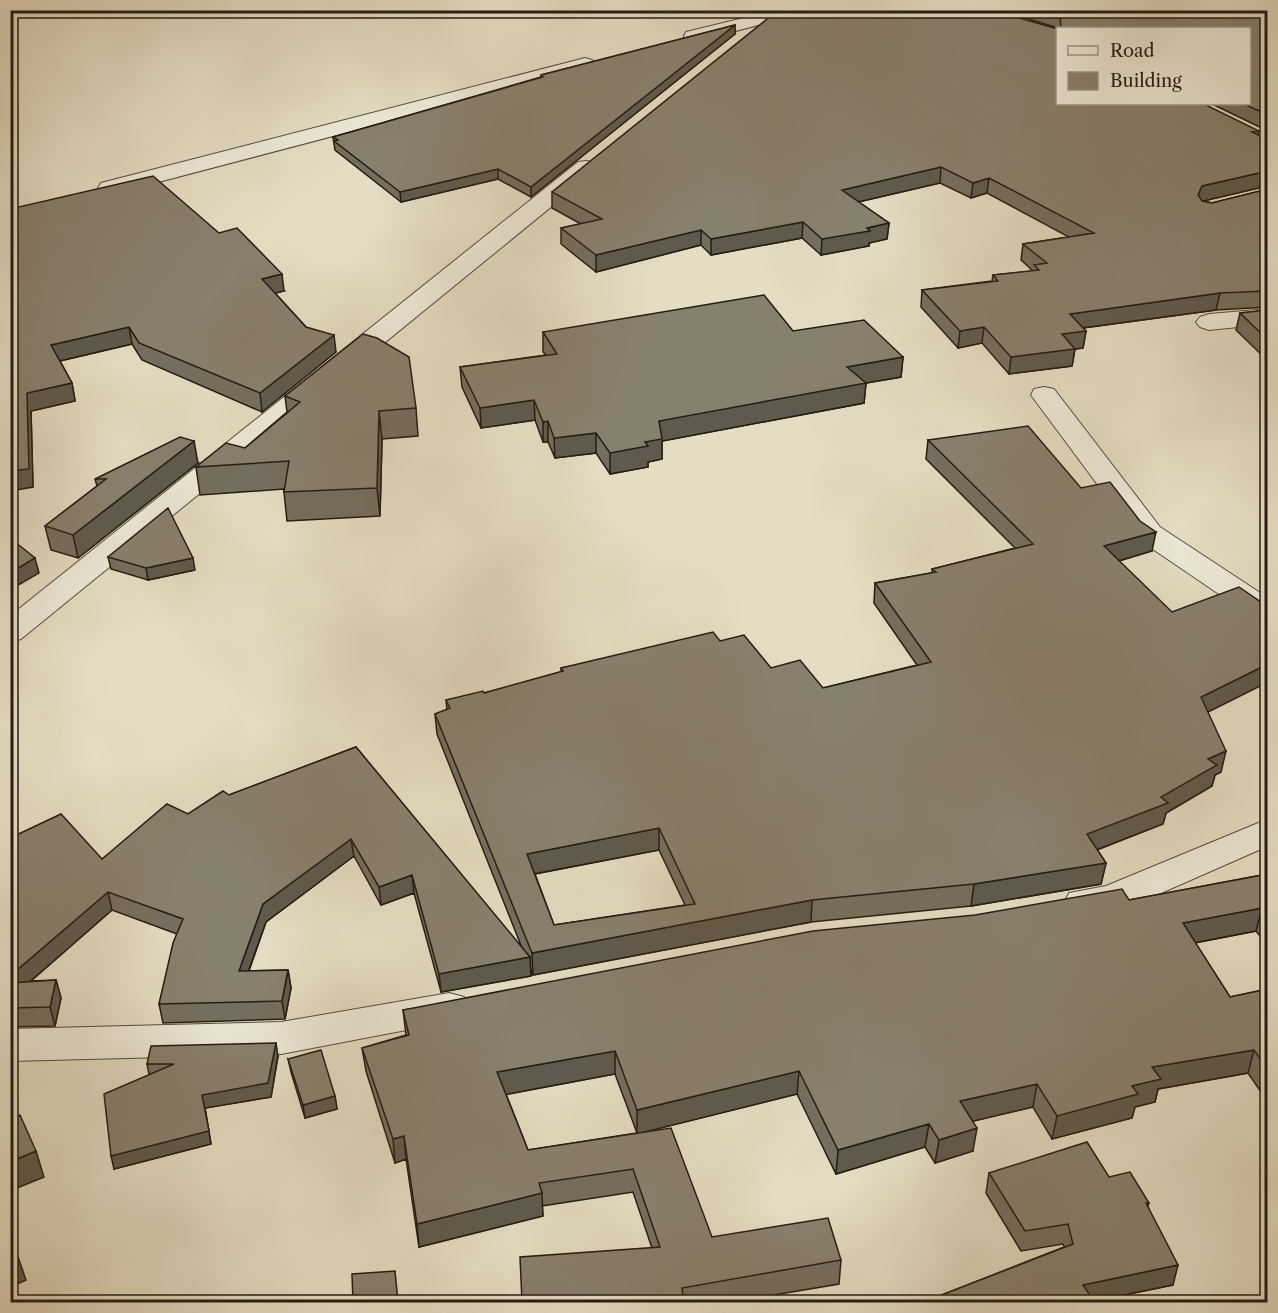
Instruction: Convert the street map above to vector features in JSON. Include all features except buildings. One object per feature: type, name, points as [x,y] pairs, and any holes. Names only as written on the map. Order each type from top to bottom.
[{"type":"street","points":[[680,40],[777,13]]},
{"type":"street","points":[[730,50],[777,13]]},
{"type":"street","points":[[90,193],[598,61]]},
{"type":"street","points":[[10,632],[603,153]]},
{"type":"street","points":[[1209,322],[1268,316]]},
{"type":"street","points":[[1044,395],[1149,533],[1268,613]]},
{"type":"street","points":[[1047,909],[1113,898],[1268,831]]},
{"type":"street","points":[[10,1045],[282,1038],[483,1002]]}]
